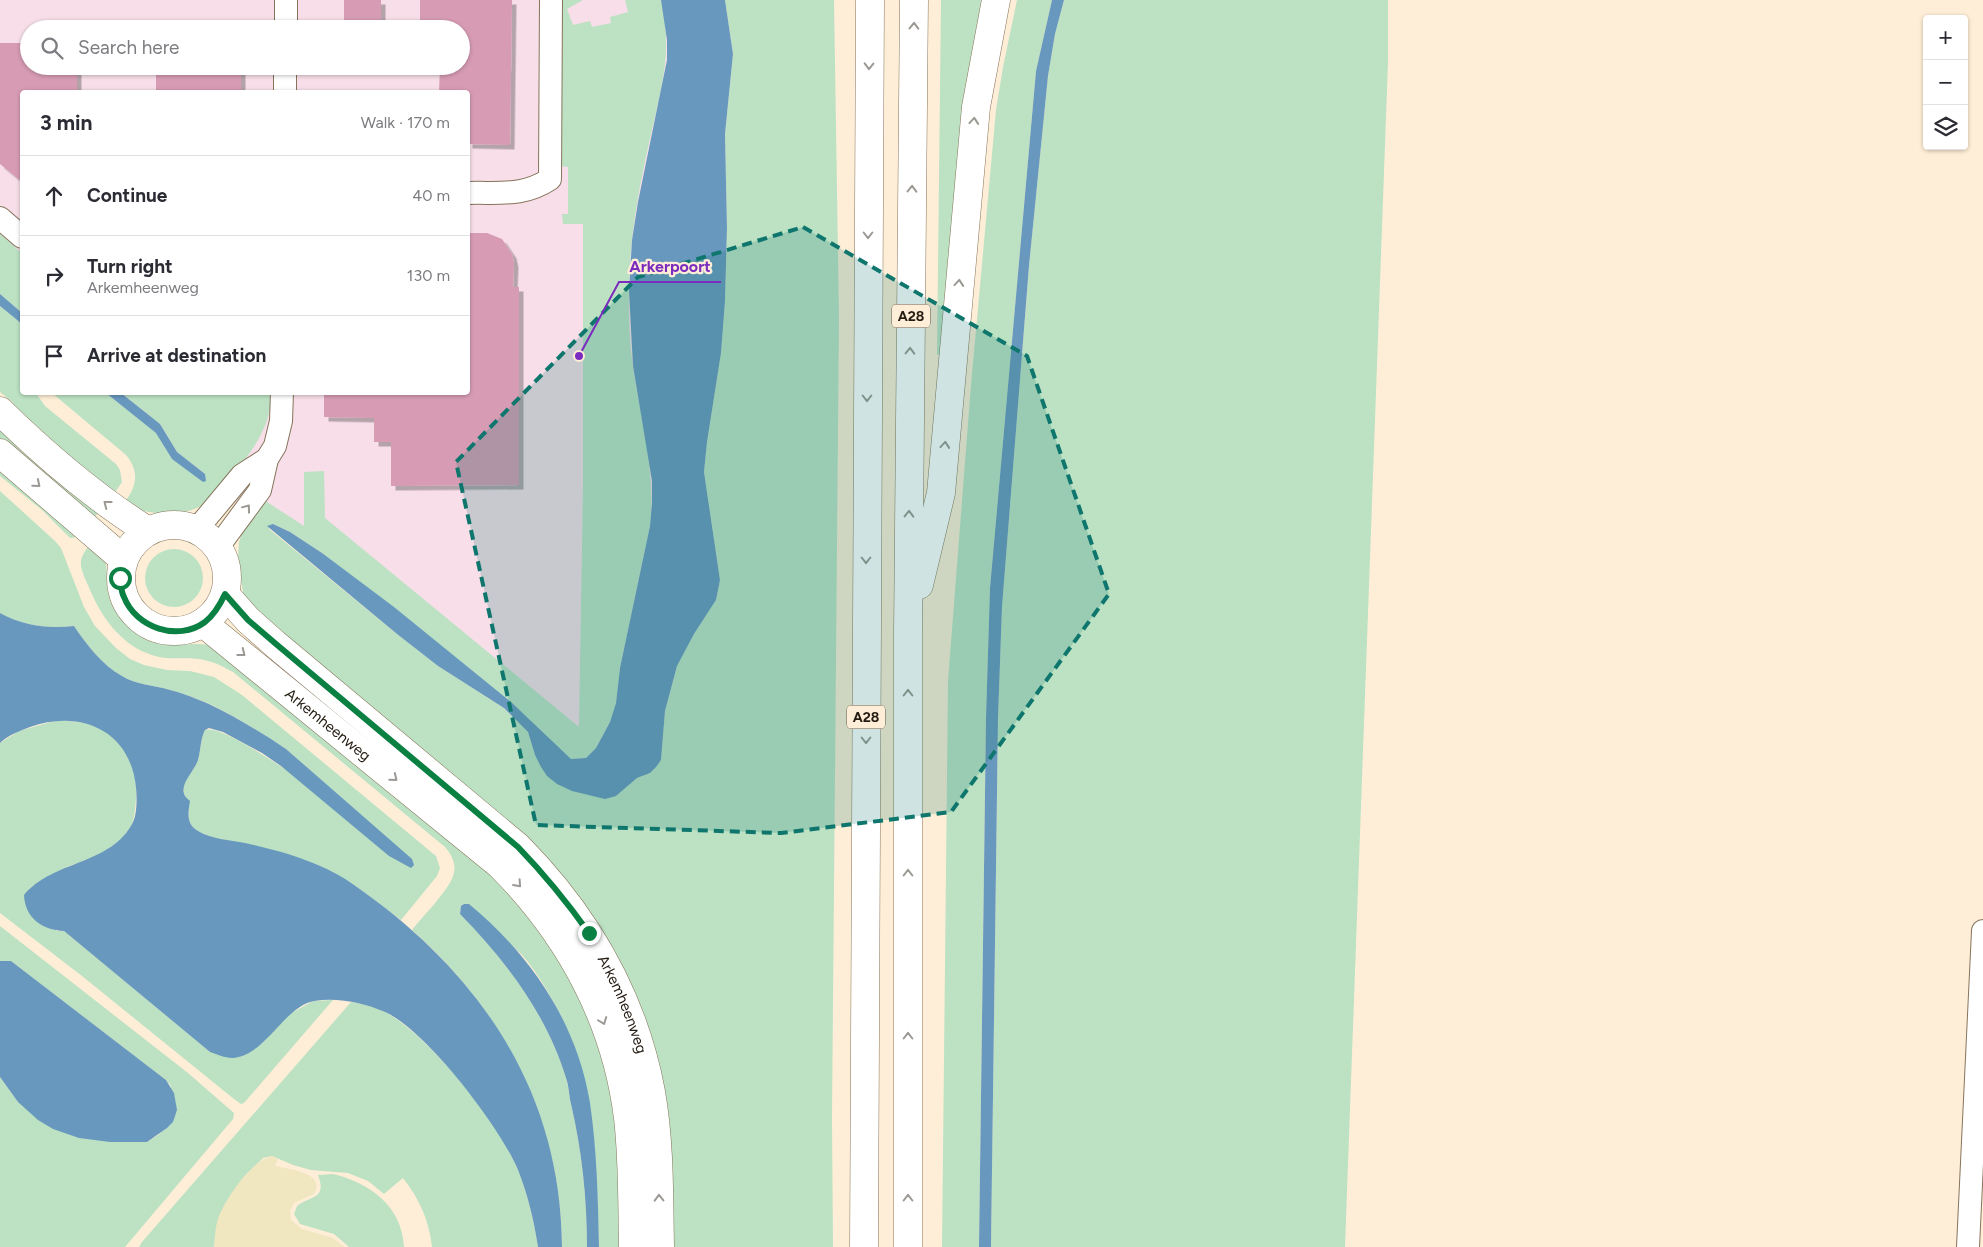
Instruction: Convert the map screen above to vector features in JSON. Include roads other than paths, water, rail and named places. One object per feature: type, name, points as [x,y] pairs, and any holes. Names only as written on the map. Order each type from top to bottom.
[{"type":"main road","name":"A28","points":[[864,1247],[870,0]]},
{"type":"main road","name":"A28","points":[[908,1247],[908,632],[914,0]]},
{"type":"main road","name":"A28","points":[[908,632],[941,493],[976,107],[996,0]]},
{"type":"main road","points":[[0,411],[56,462],[112,508],[148,531]]},
{"type":"main road","points":[[0,452],[123,559]]},
{"type":"main road","points":[[164,525],[180,525],[196,529],[209,536],[218,547],[225,562],[228,578],[225,594],[217,610],[203,623],[186,630],[167,631],[148,625],[133,613],[123,597],[120,578],[123,559],[133,543],[148,531],[164,525]]},
{"type":"main road","name":"Arkemheenweg","points":[[225,594],[248,620],[518,847],[550,880],[589,933],[624,1001],[642,1054],[647,1076],[657,1148],[660,1247]]},
{"type":"main road","name":"Arkemheenweg","points":[[203,623],[500,865],[536,904],[557,932],[593,996],[612,1046],[622,1081],[630,1146],[633,1247]]},
{"type":"street","points":[[286,0],[286,20]]},
{"type":"street","points":[[470,193],[524,192],[538,187],[550,179],[551,0]]},
{"type":"street","points":[[285,75],[285,90]]},
{"type":"street","points":[[0,218],[20,235]]},
{"type":"street","points":[[218,547],[260,490],[268,459],[275,446],[281,421],[282,395]]},
{"type":"street","points":[[196,529],[242,475],[268,459]]},
{"type":"street","points":[[1968,1247],[1983,931]]},
{"type":"water","points":[[661,0],[725,0],[733,54],[725,134],[727,228],[725,301],[721,353],[704,472],[720,580],[716,600],[694,634],[677,666],[665,711],[661,760],[650,773],[637,778],[616,796],[605,799],[572,791],[557,784],[547,776],[535,755],[528,732],[504,708],[438,666],[267,526],[273,524],[290,532],[322,553],[394,607],[511,702],[571,759],[586,758],[596,748],[610,722],[616,703],[620,668],[650,526],[652,503],[652,481],[633,366],[629,291],[632,240],[638,202],[667,60],[667,40]]},
{"type":"water","points":[[1052,0],[1064,0],[1055,34],[1048,76],[1029,266],[1002,607],[998,718],[991,1247],[979,1247],[986,717],[990,588],[1036,71]]},
{"type":"water","points":[[0,294],[20,311],[20,322],[0,306]]},
{"type":"water","points":[[108,395],[124,395],[160,424],[177,452],[205,474],[206,481],[203,482],[172,459],[156,433]]},
{"type":"water","points":[[0,613],[36,626],[74,626],[101,660],[122,676],[133,681],[195,698],[249,725],[286,749],[412,859],[414,865],[411,868],[389,856],[281,766],[262,753],[223,732],[209,728],[205,730],[198,760],[184,786],[185,796],[190,801],[189,818],[194,828],[203,834],[215,838],[275,850],[304,859],[331,871],[357,887],[401,921],[441,958],[476,998],[506,1042],[529,1088],[547,1138],[558,1191],[562,1247],[538,1247],[525,1189],[518,1170],[496,1130],[461,1082],[441,1059],[402,1022],[385,1012],[360,1004],[341,1000],[314,1001],[303,1005],[293,1012],[254,1050],[244,1056],[224,1057],[210,1052],[64,931],[42,925],[31,916],[25,903],[24,895],[36,884],[50,875],[97,855],[111,847],[123,836],[134,819],[136,788],[132,768],[124,752],[114,739],[100,729],[85,723],[49,722],[18,732],[0,743]]},
{"type":"water","points":[[469,904],[491,924],[531,968],[562,1018],[574,1045],[584,1074],[590,1103],[597,1175],[599,1247],[587,1247],[585,1193],[581,1157],[568,1084],[558,1055],[548,1032],[523,990],[509,970],[460,914],[461,906]]},
{"type":"water","points":[[0,961],[11,961],[166,1080],[174,1093],[177,1110],[173,1122],[147,1142],[110,1142],[79,1138],[53,1129],[38,1120],[18,1102],[0,1077]]},
{"type":"place","name":"Arkerpoort","points":[[579,356]]}]
